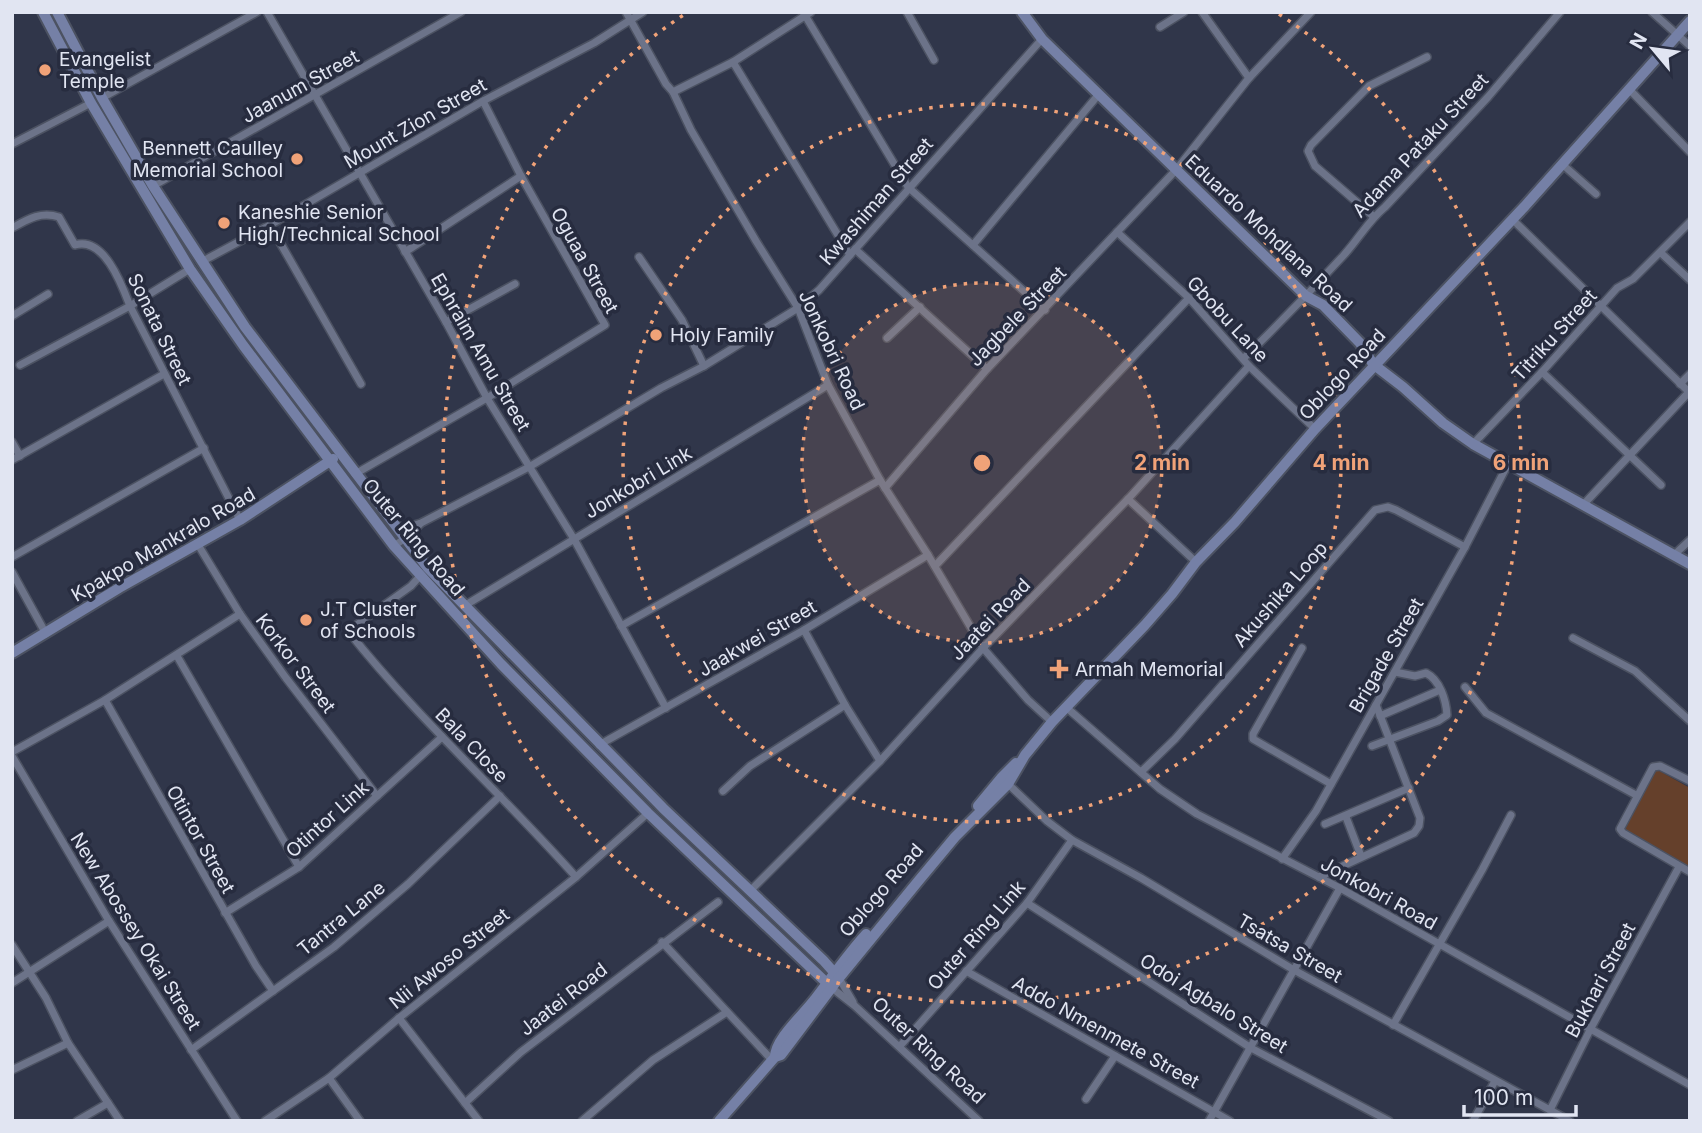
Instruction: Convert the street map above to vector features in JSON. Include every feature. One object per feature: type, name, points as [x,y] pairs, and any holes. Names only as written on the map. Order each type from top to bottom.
[{"type":"main road","name":"Outer Ring Road","points":[[43,12],[97,100],[246,327],[427,567],[599,745],[837,974]]},
{"type":"main road","name":"Eduardo Mohdlana Road","points":[[1022,12],[1042,39],[1176,170],[1306,296],[1323,305],[1355,337],[1373,364],[1404,387],[1443,423],[1473,444],[1690,564]]},
{"type":"main road","name":"Outer Ring Road","points":[[59,13],[97,100],[190,269],[243,345],[391,541],[501,664],[648,813],[829,985]]},
{"type":"main road","name":"Oblogo Road","points":[[719,1121],[774,1059],[781,1055],[837,974],[1052,722],[1172,594],[1196,562],[1348,396],[1373,364],[1512,219],[1690,21]]},
{"type":"main road","name":"Kpakpo Mankralo Road","points":[[12,653],[240,520],[341,454]]},
{"type":"street","points":[[12,144],[186,53],[257,12]]},
{"type":"street","name":"Ephraim Amu Street","points":[[267,12],[487,398],[573,539],[666,708]]},
{"type":"street","name":"Jaanum Street","points":[[153,186],[461,12]]},
{"type":"street","name":"Mount Zion Street","points":[[203,261],[483,101],[594,43],[628,16],[643,12]]},
{"type":"street","points":[[907,12],[933,60]]},
{"type":"street","points":[[1160,27],[1184,12]]},
{"type":"street","points":[[1202,12],[1249,78]]},
{"type":"street","name":"Jagbele Street","points":[[885,488],[986,369],[1176,170],[1249,78],[1311,12]]},
{"type":"street","name":"Adama Pataku Street","points":[[1244,358],[1306,296],[1350,248],[1373,216],[1385,207],[1488,97],[1560,12]]},
{"type":"street","points":[[1652,12],[1690,46]]},
{"type":"street","points":[[673,92],[733,61],[806,13],[908,187],[1045,310]]},
{"type":"street","name":"Jonkobri Road","points":[[628,16],[673,92],[691,130],[798,307],[828,385],[880,480],[983,648],[1028,700],[1052,722]]},
{"type":"street","name":"Kwashiman Street","points":[[391,541],[529,467],[661,388],[704,366],[798,307],[819,290],[1042,39]]},
{"type":"street","points":[[1373,216],[1315,166],[1308,152],[1311,145],[1369,86],[1427,57]]},
{"type":"street","points":[[733,61],[853,252],[920,307],[986,369]]},
{"type":"street","points":[[1629,89],[1690,152]]},
{"type":"street","points":[[974,245],[1099,94]]},
{"type":"street","name":"Oguaa Street","points":[[355,474],[605,326],[521,176],[483,101]]},
{"type":"street","points":[[1562,164],[1596,194]]},
{"type":"street","points":[[405,251],[521,176]]},
{"type":"street","name":"Sonata Street","points":[[12,228],[42,214],[48,214],[59,217],[75,245],[82,243],[98,248],[119,279],[164,374],[240,520]]},
{"type":"street","points":[[1512,219],[1689,393],[1583,505]]},
{"type":"street","name":"Titriku Street","points":[[1473,444],[1621,284],[1633,279],[1690,222]]},
{"type":"street","points":[[270,225],[361,384]]},
{"type":"street","name":"Gbobu Lane","points":[[1117,232],[1189,298],[1249,366],[1315,429]]},
{"type":"street","points":[[1661,253],[1690,280]]},
{"type":"street","points":[[639,257],[682,320],[704,366]]},
{"type":"street","points":[[20,365],[130,306],[190,269]]},
{"type":"street","points":[[446,322],[515,284]]},
{"type":"street","points":[[12,316],[48,294]]},
{"type":"street","points":[[935,566],[1189,298]]},
{"type":"street","points":[[887,338],[920,307]]},
{"type":"street","name":"Jaatei Road","points":[[750,891],[880,761],[983,648],[1128,499],[1249,366]]},
{"type":"street","points":[[1542,372],[1661,485]]},
{"type":"street","points":[[12,460],[164,374]]},
{"type":"street","points":[[1680,384],[1690,374]]},
{"type":"street","name":"Jonkobri Link","points":[[464,606],[828,385]]},
{"type":"street","points":[[12,442],[20,456]]},
{"type":"street","points":[[12,557],[204,448]]},
{"type":"street","name":"Brigade Street","points":[[1282,859],[1316,811],[1465,547],[1508,462]]},
{"type":"street","points":[[621,626],[880,480]]},
{"type":"street","points":[[1128,499],[1196,562]]},
{"type":"street","name":"Akushika Loop","points":[[1141,772],[1175,738],[1376,510],[1388,507],[1396,510],[1465,547]]},
{"type":"street","points":[[1674,555],[1690,540]]},
{"type":"street","name":"Korkor Street","points":[[197,543],[240,614],[377,796]]},
{"type":"street","name":"Jaakwei Street","points":[[599,745],[804,630],[928,555]]},
{"type":"street","points":[[12,572],[46,634]]},
{"type":"street","name":"Bala Close","points":[[420,576],[411,586],[348,631],[442,737],[532,827],[576,877]]},
{"type":"street","points":[[12,754],[177,656],[240,614]]},
{"type":"street","points":[[804,630],[845,705],[880,761]]},
{"type":"street","points":[[1573,638],[1635,671],[1690,721]]},
{"type":"street","points":[[1302,648],[1252,734],[1253,739],[1331,783]]},
{"type":"street","points":[[177,656],[299,867]]},
{"type":"street","points":[[1372,746],[1445,718],[1446,707],[1437,680],[1426,673],[1415,676],[1395,672]]},
{"type":"street","points":[[1465,687],[1486,713],[1636,795]]},
{"type":"street","points":[[1380,716],[1440,690]]},
{"type":"street","name":"Otintor Street","points":[[105,700],[225,913],[273,991]]},
{"type":"street","points":[[723,791],[750,766],[845,705]]},
{"type":"street","points":[[1319,877],[1414,833],[1419,826],[1420,818],[1376,705]]},
{"type":"street","name":"Jonkobri Road","points":[[1067,708],[1160,789],[1197,814],[1340,888],[1690,1085]]},
{"type":"street","name":"Otintor Link","points":[[225,913],[299,867],[442,737]]},
{"type":"street","name":"New Abossey Okai Street","points":[[12,754],[109,921],[237,1121]]},
{"type":"street","points":[[1690,781],[1656,765],[1636,795],[1620,829],[1690,872]]},
{"type":"street","name":"Tsatsa Street","points":[[1005,780],[1038,813],[1072,840],[1294,970],[1570,1121]]},
{"type":"street","points":[[1325,824],[1409,788]]},
{"type":"street","name":"Tantra Lane","points":[[191,1050],[334,947],[408,884],[500,796]]},
{"type":"street","name":"Nii Awoso Street","points":[[265,1121],[329,1078],[399,1018],[576,877],[648,813]]},
{"type":"street","points":[[1393,1025],[1511,815]]},
{"type":"street","points":[[1346,817],[1361,856]]},
{"type":"street","name":"Outer Ring Link","points":[[900,1046],[1027,903],[1072,840]]},
{"type":"street","name":"Bukhari Street","points":[[1550,1110],[1591,1028],[1679,867]]},
{"type":"street","points":[[1209,1121],[1340,888]]},
{"type":"street","name":"Jaatei Road","points":[[465,1103],[521,1052],[662,942],[719,902]]},
{"type":"street","name":"Odoi Agbalo Street","points":[[1027,903],[1251,1048],[1389,1121]]},
{"type":"street","points":[[12,983],[30,974],[109,921]]},
{"type":"street","points":[[662,942],[774,1059]]},
{"type":"street","points":[[12,945],[46,998],[68,1043],[120,1121]]},
{"type":"street","name":"Addo Nmenmete Street","points":[[966,971],[1230,1121]]},
{"type":"street","name":"Outer Ring Road","points":[[837,974],[855,1006]]},
{"type":"street","name":"Outer Ring Road","points":[[829,985],[900,1046],[979,1121]]},
{"type":"street","points":[[582,1121],[653,1060],[727,1012]]},
{"type":"street","points":[[399,1018],[479,1121]]},
{"type":"street","points":[[12,1070],[68,1043]]},
{"type":"street","points":[[1086,1098],[1115,1056]]},
{"type":"street","points":[[329,1078],[360,1121]]},
{"type":"street","points":[[1473,1121],[1495,1081]]},
{"type":"street","points":[[77,1121],[108,1103]]},
{"type":"shaded area","points":[[1656,769],[1690,788],[1690,868],[1622,830]]},
{"type":"place","name":"Evangelist Temple","points":[[45,70]]},
{"type":"place","name":"Bennett Caulley Memorial School","points":[[297,159]]},
{"type":"place","name":"Kaneshie Senior High/Technical School","points":[[224,223]]},
{"type":"place","name":"Holy Family","points":[[656,335]]},
{"type":"place","name":"J.T Cluster of Schools","points":[[306,620]]},
{"type":"place","name":"Armah Memorial","points":[[1059,669]]}]
